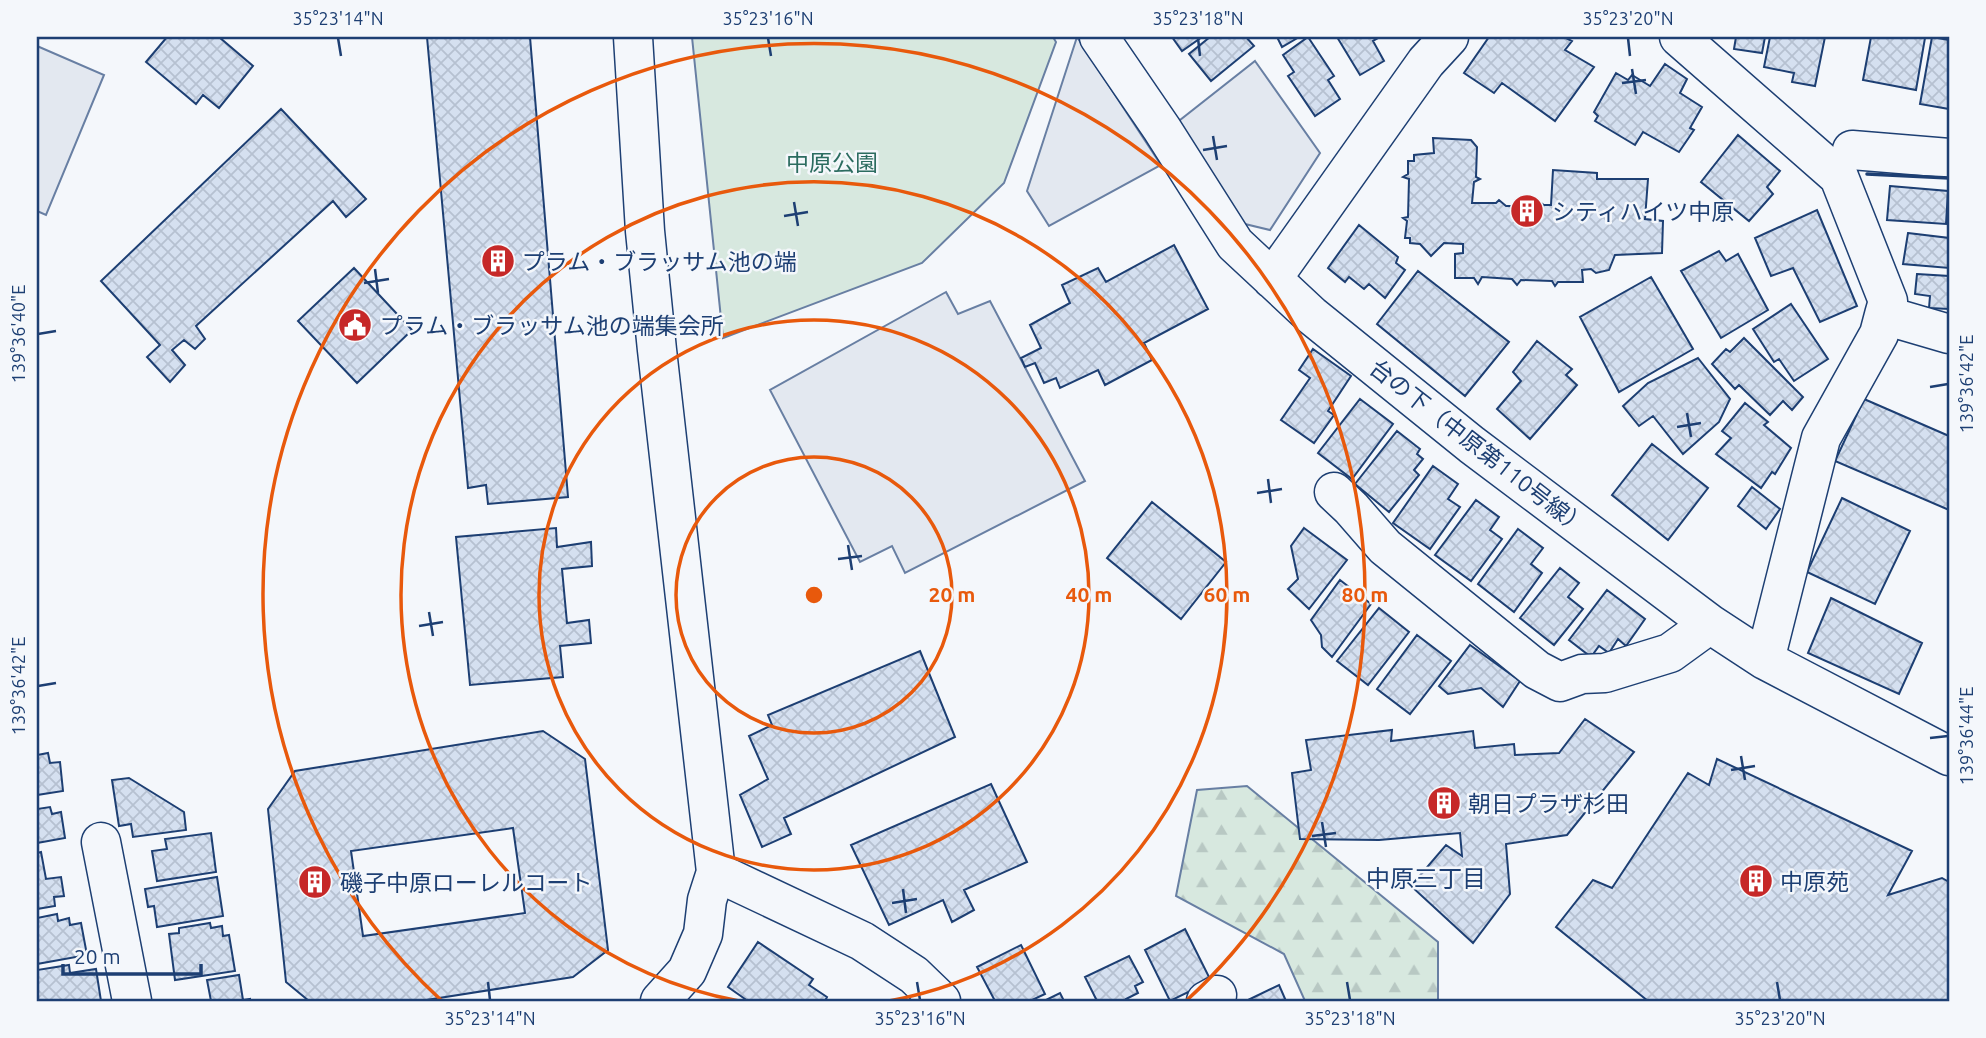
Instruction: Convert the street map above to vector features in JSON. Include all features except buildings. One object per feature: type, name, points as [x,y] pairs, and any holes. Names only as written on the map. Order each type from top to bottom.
[{"type":"street","points":[[633,37],[645,231],[716,872],[707,900],[703,934],[687,971],[660,1001]]},
{"type":"street","name":"台の下（中原第110号線）","points":[[1099,37],[1235,244],[1311,315],[1472,445],[1710,624],[1766,660],[1949,756]]},
{"type":"street","points":[[1679,37],[1839,177],[1888,301],[1879,334],[1821,438],[1766,660]]},
{"type":"street","points":[[1272,279],[1429,45]]},
{"type":"street","points":[[1852,150],[1949,158]]},
{"type":"street","points":[[1884,315],[1949,334]]},
{"type":"street","points":[[1334,492],[1385,547],[1537,670],[1560,682],[1582,674],[1605,673],[1670,653],[1710,624]]},
{"type":"street","points":[[101,842],[132,1001]]},
{"type":"street","points":[[716,872],[862,941],[914,975],[941,1001]]},
{"type":"green space","name":"中原公園","points":[[692,37],[1053,37],[1056,42],[1004,183],[922,263],[723,338]]},
{"type":"green space","points":[[1247,786],[1438,942],[1438,1001],[1305,1001],[1284,954],[1176,896],[1197,790]]},
{"type":"shaded area","points":[[1077,37],[1161,165],[1049,226],[1027,191]]},
{"type":"shaded area","points":[[37,46],[104,75],[46,215],[37,211]]},
{"type":"shaded area","points":[[1255,61],[1320,153],[1270,230],[1241,223],[1175,124]]},
{"type":"shaded area","points":[[946,292],[958,314],[990,301],[1085,481],[905,573],[892,546],[860,562],[770,390]]},
{"type":"wall","points":[[1867,174],[1949,178]]},
{"type":"place","name":"シティハイツ中原","points":[[1527,211]]},
{"type":"place","name":"プラム・ブラッサム池の端","points":[[498,261]]},
{"type":"place","name":"プラム・ブラッサム池の端集会所","points":[[355,325]]},
{"type":"place","name":"朝日プラザ杉田","points":[[1444,803]]},
{"type":"place","name":"中原苑","points":[[1756,881]]},
{"type":"place","name":"磯子中原ローレルコート","points":[[315,882]]},
{"type":"district","name":"中原三丁目","points":[[1426,878]]}]
